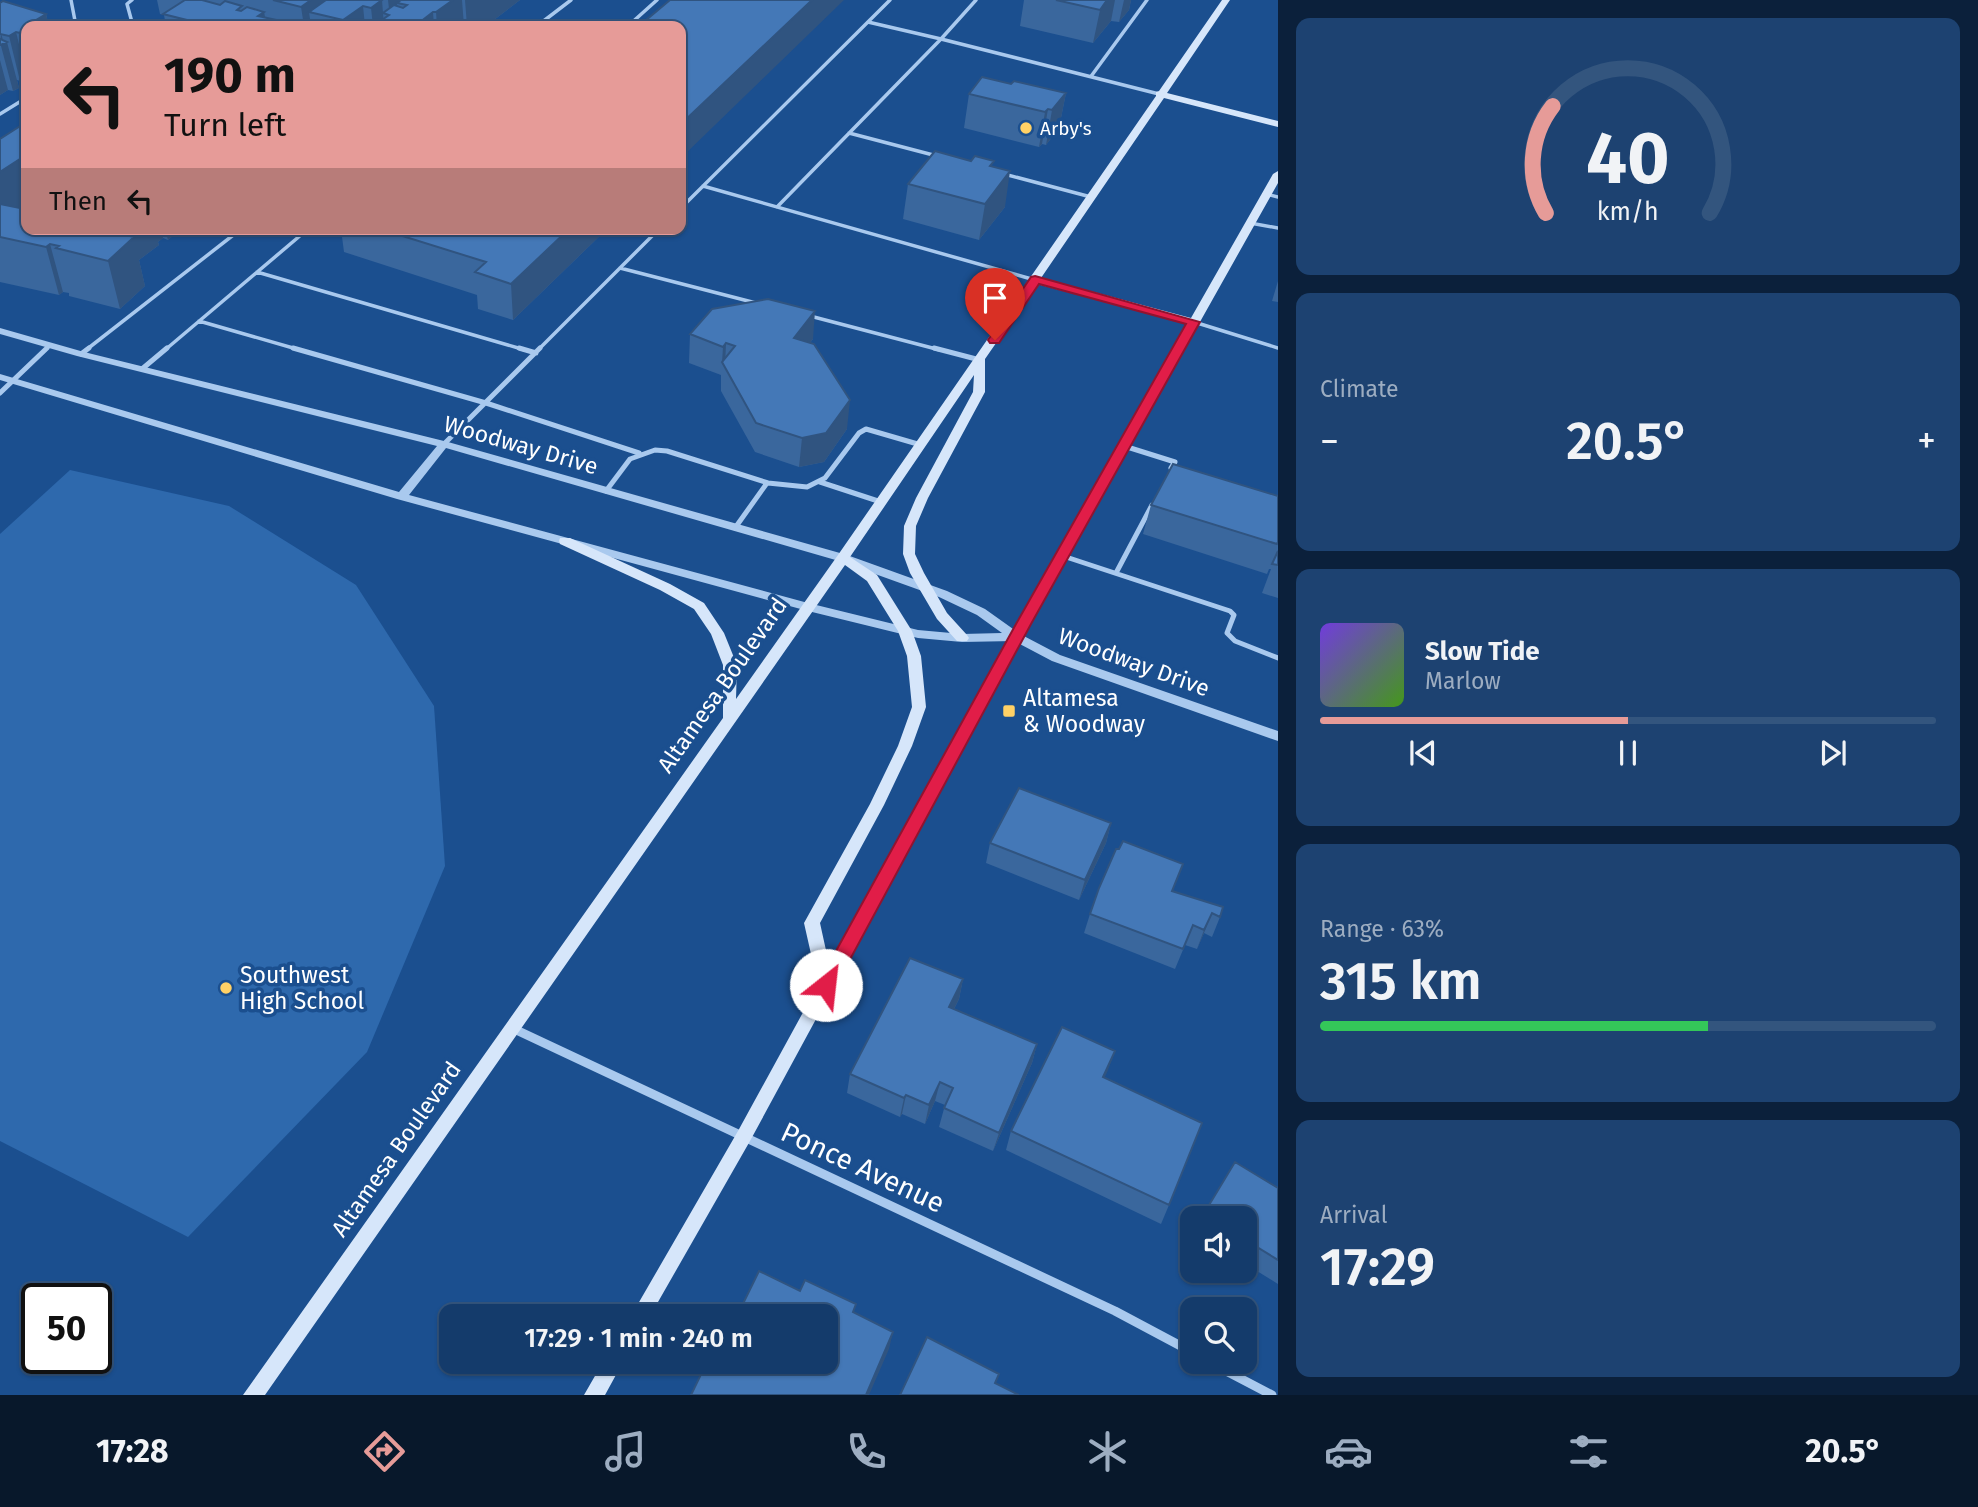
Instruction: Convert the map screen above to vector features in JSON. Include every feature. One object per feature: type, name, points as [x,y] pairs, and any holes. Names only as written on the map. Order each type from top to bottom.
[{"type":"main road","name":"Altamesa Boulevard","points":[[253,1395],[882,502],[981,360],[1159,94],[1226,0]]},
{"type":"main road","points":[[1159,94],[1278,124]]},
{"type":"main road","points":[[647,1304],[744,1136],[1062,555],[1250,223],[1272,195],[1278,174]]},
{"type":"main road","points":[[1035,280],[1194,322]]},
{"type":"main road","points":[[962,638],[942,616],[909,554],[910,526],[922,498],[979,392],[981,360]]},
{"type":"main road","points":[[565,541],[665,587],[699,606],[717,633],[730,665],[729,719]]},
{"type":"main road","points":[[826,985],[812,923],[877,805],[905,746],[919,707],[914,656],[905,631],[872,578],[842,558]]},
{"type":"main road","points":[[594,1395],[606,1374]]},
{"type":"street","name":"Woodway Drive","points":[[0,331],[81,354],[444,444],[842,558],[981,612],[1016,637],[1056,658],[1278,736]]},
{"type":"street","name":"Woodway Drive","points":[[0,377],[401,497],[808,607],[905,631],[962,638],[1016,637]]},
{"type":"street","points":[[401,497],[444,444]]},
{"type":"street","name":"Ponce Avenue","points":[[512,1028],[1115,1311],[1180,1346]]},
{"type":"street","points":[[1232,1374],[1272,1395]]},
{"type":"lane","points":[[71,0],[75,21]]},
{"type":"lane","points":[[132,0],[127,4],[132,21]]},
{"type":"lane","points":[[544,21],[571,0]]},
{"type":"lane","points":[[634,21],[657,0]]},
{"type":"lane","points":[[686,203],[890,0]]},
{"type":"lane","points":[[777,207],[976,0]]},
{"type":"lane","points":[[1092,75],[1147,0]]},
{"type":"lane","points":[[869,22],[1092,75],[1159,94]]},
{"type":"lane","points":[[0,114],[21,101]]},
{"type":"lane","points":[[849,133],[940,157]]},
{"type":"lane","points":[[992,171],[1091,197]]},
{"type":"lane","points":[[703,186],[1035,280]]},
{"type":"lane","points":[[1250,223],[1278,228]]},
{"type":"lane","points":[[81,354],[233,235]]},
{"type":"lane","points":[[142,369],[301,235]]},
{"type":"lane","points":[[444,444],[653,235]]},
{"type":"lane","points":[[620,268],[764,305]]},
{"type":"lane","points":[[257,272],[536,353]]},
{"type":"lane","points":[[803,315],[981,360]]},
{"type":"lane","points":[[199,321],[486,403],[639,453]]},
{"type":"lane","points":[[1194,322],[1278,348]]},
{"type":"lane","points":[[0,393],[50,345]]},
{"type":"lane","points":[[820,482],[859,432],[866,429],[921,445]]},
{"type":"lane","points":[[1124,446],[1175,462],[1168,474]]},
{"type":"lane","points":[[606,491],[624,463],[639,453],[652,449],[667,451],[767,483],[800,488],[820,482],[882,502]]},
{"type":"lane","points":[[735,528],[767,483]]},
{"type":"lane","points":[[1116,573],[1155,499]]},
{"type":"lane","points":[[1062,555],[1230,611],[1234,620],[1227,633],[1235,641],[1278,658]]},
{"type":"shaded area","name":"Southwest High School","points":[[70,470],[229,506],[356,585],[434,706],[445,866],[367,1052],[188,1237],[0,1141],[0,534]]},
{"type":"building","points":[[185,0],[202,0],[220,5],[225,1],[242,6],[237,10],[241,11],[247,7],[264,12],[258,16],[281,21],[191,21],[163,14]]},
{"type":"building","points":[[273,0],[311,0],[301,7]]},
{"type":"building","points":[[326,0],[382,0],[371,8],[363,6],[343,20],[309,12]]},
{"type":"building","points":[[401,0],[453,0],[421,21],[380,21],[389,15],[383,13],[394,5],[403,8],[407,5],[397,3]]},
{"type":"building","points":[[670,0],[812,0],[686,119],[686,21],[645,21]]},
{"type":"building","points":[[1056,0],[1107,0],[1100,10]]},
{"type":"building","points":[[3,1],[46,14],[34,21],[21,21],[20,33],[9,36],[0,34],[0,3]]},
{"type":"building","points":[[982,77],[1066,93],[1052,110],[1045,112],[969,94]]},
{"type":"building","points":[[21,126],[21,158],[0,172],[0,139]]},
{"type":"building","points":[[935,151],[971,161],[975,156],[994,161],[990,166],[1010,171],[985,204],[908,184]]},
{"type":"building","points":[[0,204],[21,208],[21,235],[134,237],[108,261],[56,248],[59,246],[50,244],[46,247],[0,237]]},
{"type":"building","points":[[399,235],[563,235],[511,284],[475,272],[486,262]]},
{"type":"building","points":[[768,299],[815,311],[794,338],[814,344],[850,400],[826,433],[802,438],[756,423],[722,362],[735,346],[726,343],[723,347],[690,334],[712,309]]},
{"type":"building","points":[[1173,464],[1278,496],[1277,544],[1151,505]]},
{"type":"building","points":[[1278,551],[1278,565],[1272,564]]},
{"type":"building","points":[[1019,788],[1111,823],[1085,880],[990,843]]},
{"type":"building","points":[[1123,841],[1183,864],[1172,891],[1223,907],[1220,917],[1212,913],[1204,930],[1193,925],[1183,949],[1090,914],[1116,849],[1119,849]]},
{"type":"building","points":[[910,958],[963,979],[949,1007],[1037,1044],[999,1133],[944,1108],[953,1088],[940,1082],[929,1105],[906,1095],[904,1098],[850,1074]]},
{"type":"building","points":[[1062,1027],[1115,1051],[1103,1077],[1202,1123],[1169,1205],[1011,1131]]},
{"type":"building","points":[[1235,1162],[1278,1188],[1278,1260],[1257,1247],[1257,1206],[1208,1206]]},
{"type":"building","points":[[759,1271],[800,1291],[805,1280],[856,1304],[853,1312],[893,1332],[866,1395],[691,1395],[701,1374],[838,1374],[838,1304],[743,1304]]},
{"type":"building","points":[[927,1337],[999,1374],[995,1383],[1019,1395],[900,1395]]},
{"type":"place","name":"Arby's","points":[[1026,128]]},
{"type":"place","name":"Altamesa & Woodway","points":[[1009,711]]},
{"type":"place","name":"Southwest High School","points":[[226,988]]},
{"type":"route","points":[[826,985],[1023,624],[1194,322],[1035,280],[995,340]]}]
